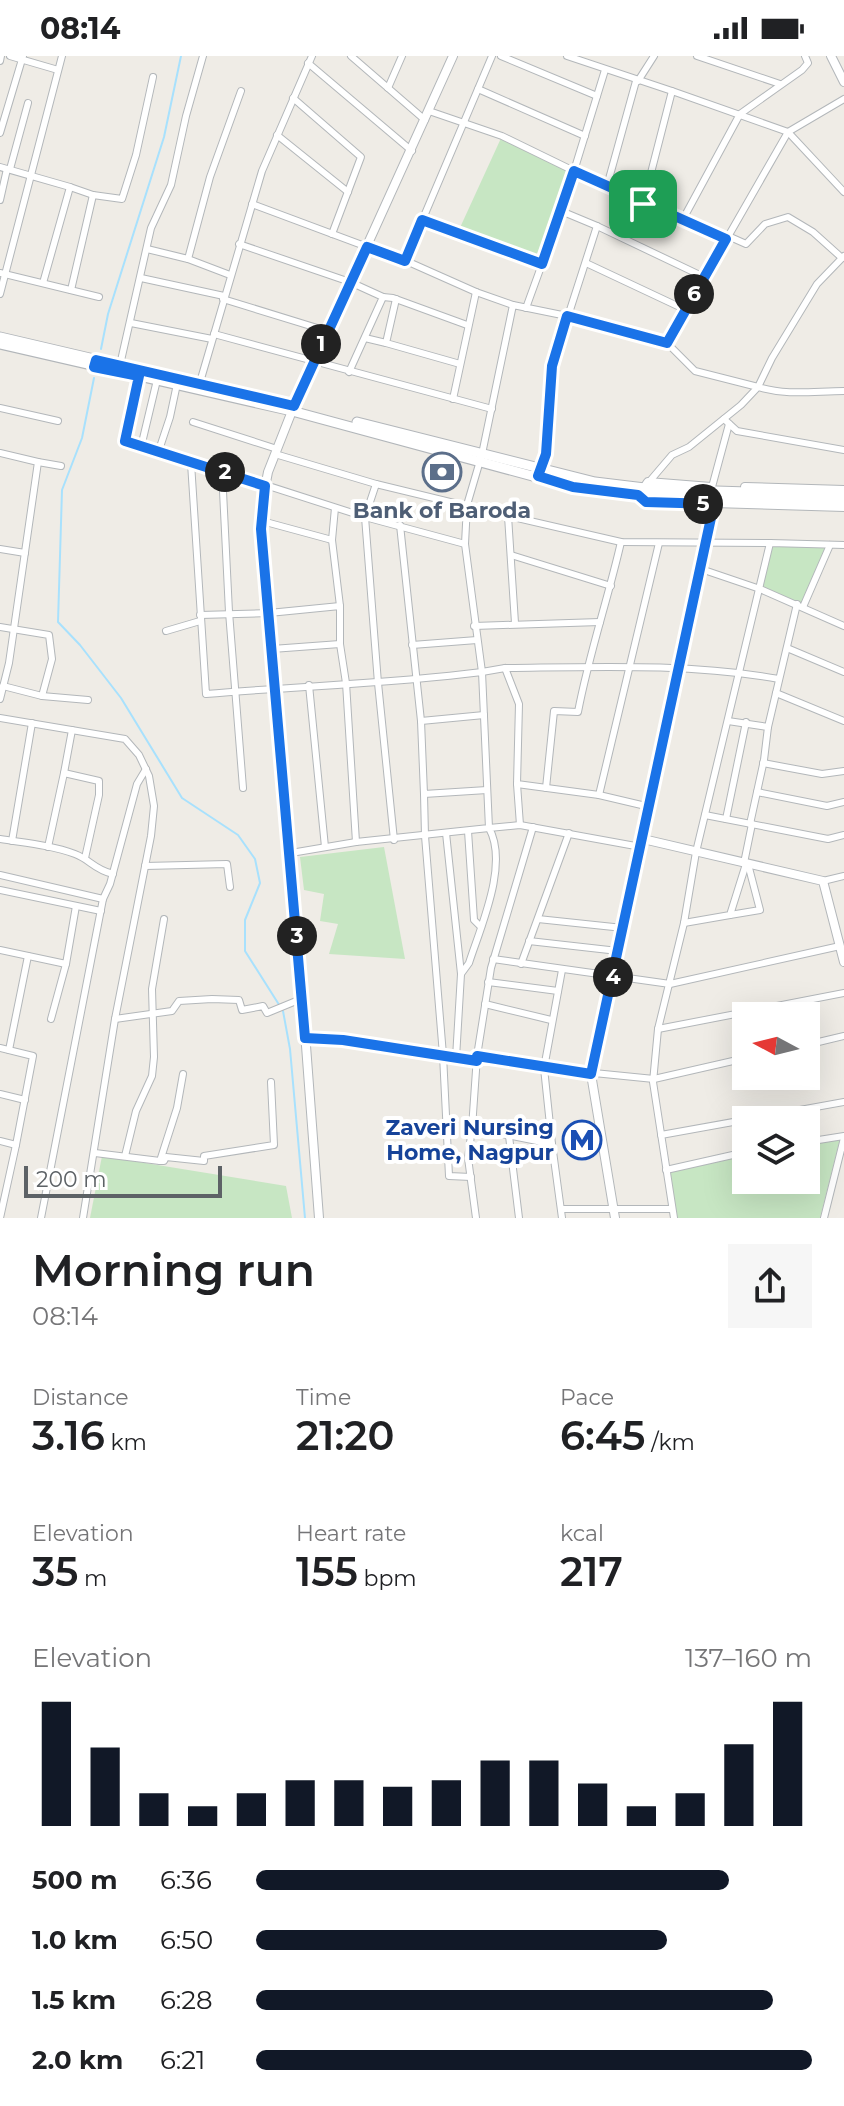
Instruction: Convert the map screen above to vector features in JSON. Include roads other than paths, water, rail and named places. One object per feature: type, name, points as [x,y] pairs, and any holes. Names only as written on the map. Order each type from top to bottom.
[{"type":"main road","points":[[0,337],[139,376],[199,387]]},
{"type":"main road","points":[[0,344],[95,364],[120,365],[293,408],[539,473],[573,487],[844,502]]},
{"type":"main road","points":[[647,490],[844,492]]},
{"type":"street","points":[[10,56],[58,70]]},
{"type":"street","points":[[0,294],[2,274],[62,56]]},
{"type":"street","points":[[120,365],[151,228],[171,185],[203,56]]},
{"type":"street","points":[[351,56],[388,88],[427,115],[502,136],[682,221],[746,244],[765,224],[788,217],[813,232],[843,257],[817,284],[758,387],[727,422],[672,455],[647,490],[646,502],[844,508]]},
{"type":"street","points":[[388,88],[402,56]]},
{"type":"street","points":[[319,1218],[262,521],[265,486],[293,408],[453,56]]},
{"type":"street","points":[[405,261],[492,56]]},
{"type":"street","points":[[501,56],[597,96]]},
{"type":"street","points":[[567,56],[788,132],[844,192]]},
{"type":"street","points":[[607,186],[637,81],[654,56]]},
{"type":"street","points":[[697,56],[780,84]]},
{"type":"street","points":[[682,221],[740,114],[808,63],[805,56]]},
{"type":"street","points":[[834,57],[844,82]]},
{"type":"street","points":[[0,133],[23,58]]},
{"type":"street","points":[[199,387],[252,204],[277,135],[310,60],[412,151]]},
{"type":"street","points":[[526,308],[561,211],[605,70]]},
{"type":"street","points":[[6,168],[93,195],[122,199],[136,155],[153,77]]},
{"type":"street","points":[[478,89],[585,136]]},
{"type":"street","points":[[188,259],[210,177],[241,91]]},
{"type":"street","points":[[643,204],[672,91]]},
{"type":"street","points":[[293,98],[361,157],[332,234]]},
{"type":"street","points":[[667,343],[788,132],[844,99]]},
{"type":"street","points":[[0,200],[6,168],[28,103]]},
{"type":"street","points":[[277,135],[348,192]]},
{"type":"street","points":[[43,283],[70,187]]},
{"type":"street","points":[[71,290],[93,195]]},
{"type":"street","points":[[252,204],[513,305],[667,343],[695,371],[771,391],[844,391]]},
{"type":"street","points":[[561,211],[704,277]]},
{"type":"street","points":[[422,220],[542,264]]},
{"type":"street","points":[[539,473],[546,454],[552,366],[597,226]]},
{"type":"street","points":[[239,244],[467,325]]},
{"type":"street","points":[[147,249],[188,259],[230,275]]},
{"type":"street","points":[[586,263],[686,310]]},
{"type":"street","points":[[2,274],[99,297]]},
{"type":"street","points":[[141,278],[224,298],[327,331]]},
{"type":"street","points":[[453,399],[476,292]]},
{"type":"street","points":[[349,372],[383,297]]},
{"type":"street","points":[[386,343],[396,299]]},
{"type":"street","points":[[461,974],[469,963],[494,880],[495,840],[489,828],[482,672],[465,544],[467,505],[481,458],[513,305]]},
{"type":"street","points":[[131,323],[213,336],[492,409]]},
{"type":"street","points":[[365,338],[460,364]]},
{"type":"street","points":[[139,376],[125,441],[335,508],[465,544]]},
{"type":"street","points":[[141,447],[157,380]]},
{"type":"street","points":[[158,453],[177,384]]},
{"type":"street","points":[[0,408],[58,421]]},
{"type":"street","points":[[193,422],[376,484],[621,542],[844,545]]},
{"type":"street","points":[[727,422],[737,431],[844,450]]},
{"type":"street","points":[[712,487],[727,422]]},
{"type":"street","points":[[0,453],[61,466]]},
{"type":"street","points":[[0,699],[14,629],[38,462]]},
{"type":"street","points":[[191,463],[206,694],[309,685],[415,681],[505,668],[680,668],[740,672],[779,679]]},
{"type":"street","points":[[222,471],[243,788]]},
{"type":"street","points":[[376,484],[365,517],[394,840]]},
{"type":"street","points":[[647,490],[712,487],[844,492]]},
{"type":"street","points":[[614,1214],[591,1074],[714,504]]},
{"type":"street","points":[[335,508],[332,540],[340,606],[340,644],[346,683],[356,842]]},
{"type":"street","points":[[508,516],[515,623]]},
{"type":"street","points":[[262,521],[332,540]]},
{"type":"street","points":[[400,525],[421,721],[425,836],[443,1055],[449,1176],[471,1177]]},
{"type":"street","points":[[546,788],[554,711],[578,712],[621,542]]},
{"type":"street","points":[[599,795],[659,543]]},
{"type":"street","points":[[674,1218],[654,1079],[658,1029],[684,923],[696,852],[770,543]]},
{"type":"street","points":[[730,915],[746,864],[768,727],[787,648],[800,606],[830,545]]},
{"type":"street","points":[[0,549],[25,553]]},
{"type":"street","points":[[511,555],[611,586]]},
{"type":"street","points":[[701,569],[760,589],[844,624]]},
{"type":"street","points":[[166,631],[200,618],[229,612],[269,613],[340,606]]},
{"type":"street","points":[[474,626],[600,622]]},
{"type":"street","points":[[0,627],[49,635],[52,659],[42,696]]},
{"type":"street","points":[[412,645],[477,640]]},
{"type":"street","points":[[272,649],[340,644]]},
{"type":"street","points":[[787,648],[844,672]]},
{"type":"street","points":[[505,668],[519,704],[517,784],[520,825]]},
{"type":"street","points":[[309,685],[325,847]]},
{"type":"street","points":[[3,686],[42,696],[88,700]]},
{"type":"street","points":[[776,693],[844,721]]},
{"type":"street","points":[[421,721],[484,715]]},
{"type":"street","points":[[0,718],[125,739],[146,769],[154,806],[83,1218]]},
{"type":"street","points":[[728,721],[768,727]]},
{"type":"street","points":[[726,819],[746,722]]},
{"type":"street","points":[[12,841],[32,723]]},
{"type":"street","points":[[48,847],[72,730]]},
{"type":"street","points":[[763,763],[822,774],[844,771]]},
{"type":"street","points":[[41,1218],[103,899],[113,874],[137,784],[146,769]]},
{"type":"street","points":[[64,773],[99,781],[99,795],[85,858]]},
{"type":"street","points":[[517,784],[599,795],[650,807]]},
{"type":"street","points":[[424,794],[487,790]]},
{"type":"street","points":[[757,792],[827,806],[844,802]]},
{"type":"street","points":[[705,815],[828,839],[844,835]]},
{"type":"street","points":[[291,853],[356,842],[520,825],[696,852],[823,881],[844,876]]},
{"type":"street","points":[[476,1218],[468,1158],[488,982],[533,827]]},
{"type":"street","points":[[468,831],[474,920],[481,927]]},
{"type":"street","points":[[446,833],[461,974],[456,1058]]},
{"type":"street","points":[[521,964],[569,833]]},
{"type":"street","points":[[0,839],[48,847],[85,858],[96,870],[113,874]]},
{"type":"street","points":[[145,866],[227,864],[230,887]]},
{"type":"street","points":[[684,923],[760,910],[746,864]]},
{"type":"street","points":[[0,875],[103,899]]},
{"type":"street","points":[[823,881],[839,924],[844,962]]},
{"type":"street","points":[[0,890],[101,911]]},
{"type":"street","points":[[51,1019],[66,964],[76,906]]},
{"type":"street","points":[[125,1156],[136,1111],[152,1076],[152,989],[164,919]]},
{"type":"street","points":[[538,919],[623,928]]},
{"type":"street","points":[[529,941],[618,951]]},
{"type":"street","points":[[493,959],[670,984],[840,946]]},
{"type":"street","points":[[0,950],[66,964]]},
{"type":"street","points":[[9,1050],[28,956]]},
{"type":"street","points":[[562,970],[544,1068],[562,1218]]},
{"type":"street","points":[[488,982],[558,991]]},
{"type":"street","points":[[658,1029],[844,993]]},
{"type":"street","points":[[115,1019],[172,1011],[179,1001],[239,1000],[242,1010],[263,1006],[267,1013],[301,999]]},
{"type":"street","points":[[485,1004],[551,1020]]},
{"type":"street","points":[[820,1042],[844,1036]]},
{"type":"street","points":[[305,1038],[343,1040],[456,1058],[654,1079],[732,1061]]},
{"type":"street","points":[[0,1048],[33,1056],[0,1218]]},
{"type":"street","points":[[160,1161],[177,1108],[183,1074]]},
{"type":"street","points":[[95,1153],[160,1161],[166,1157],[204,1161],[204,1156],[274,1145],[271,1082]]},
{"type":"street","points":[[0,1094],[25,1100]]},
{"type":"street","points":[[661,1135],[844,1102]]},
{"type":"street","points":[[472,1128],[552,1144]]},
{"type":"street","points":[[509,1136],[519,1218]]},
{"type":"street","points":[[820,1140],[844,1137],[824,1218]]},
{"type":"street","points":[[0,1141],[16,1145]]},
{"type":"street","points":[[666,1170],[732,1155]]},
{"type":"street","points":[[561,1209],[614,1214],[672,1209]]},
{"type":"waterway","points":[[101,349],[108,314],[164,137],[181,56]]},
{"type":"waterway","points":[[94,378],[82,438],[62,490],[58,622],[121,698],[182,798],[238,835],[255,859],[260,883],[245,920],[245,951],[283,1011],[290,1049],[305,1218]]},
{"type":"place","name":"Bank of Baroda","points":[[442,472]]},
{"type":"place","name":"Zaveri Nursing Home, Nagpur","points":[[582,1140]]}]
